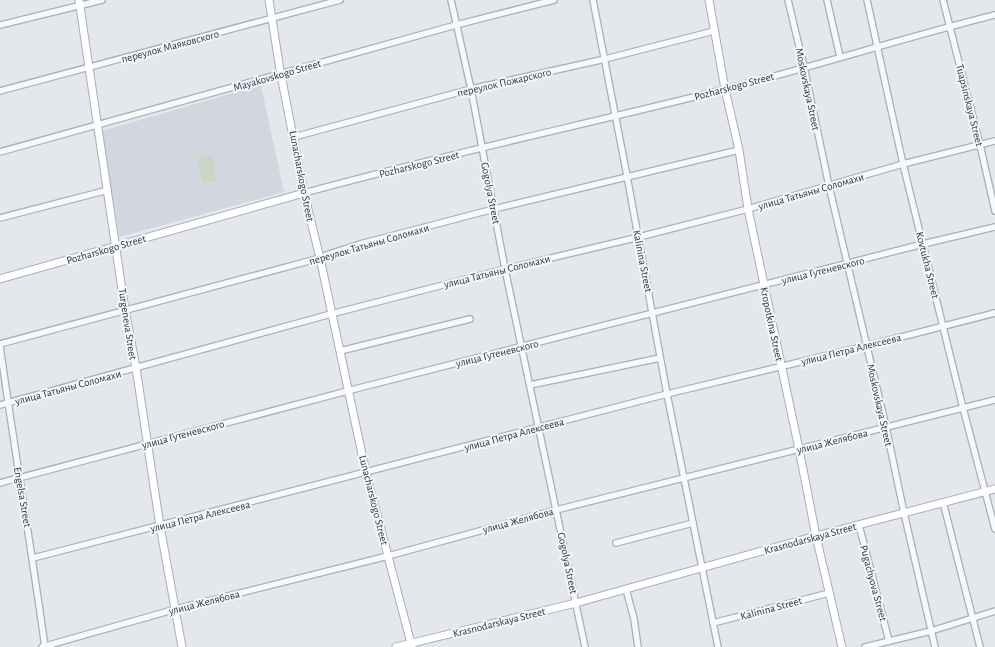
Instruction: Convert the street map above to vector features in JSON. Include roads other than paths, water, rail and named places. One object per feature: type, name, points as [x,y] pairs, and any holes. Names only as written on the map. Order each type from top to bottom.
[{"type":"main road","name":"Lunacharskogo Street","points":[[269,0],[281,74],[304,194],[320,258],[366,473],[412,645]]},
{"type":"main road","name":"Kropotkina Street","points":[[709,0],[725,89],[739,150],[748,209],[816,536],[842,647]]},
{"type":"main road","name":"Turgeneva Street","points":[[80,3],[125,310],[136,368],[160,526],[182,647]]},
{"type":"main road","name":"Pozharskogo Street","points":[[0,279],[304,194]]},
{"type":"main road","name":"Krasnodarskaya Street","points":[[396,647],[412,645],[626,589],[904,512],[995,489]]},
{"type":"street","points":[[0,25],[80,3],[102,0]]},
{"type":"street","name":"переулок Маяковского","points":[[0,91],[340,0]]},
{"type":"street","name":"Gogolya Street","points":[[451,0],[471,89],[505,269],[585,647]]},
{"type":"street","name":"Mayakovskogo Street","points":[[0,152],[456,24],[554,0]]},
{"type":"street","name":"Kalinina Street","points":[[593,0],[639,238],[660,358],[718,647]]},
{"type":"street","name":"Moskovskaya Street","points":[[788,0],[804,67],[846,264],[886,427],[935,647]]},
{"type":"street","points":[[827,0],[840,57]]},
{"type":"street","name":"Kovtukha Street","points":[[867,0],[903,164],[963,408],[995,529]]},
{"type":"street","name":"Tuapsinskaya Street","points":[[943,0],[980,145],[995,211]]},
{"type":"street","name":"Pozharskogo Street","points":[[304,194],[482,148],[615,117],[725,89],[950,26],[995,15]]},
{"type":"street","name":"переулок Пожарского","points":[[294,137],[471,89],[605,59],[714,31]]},
{"type":"street","name":"улица Татьяны Соломахи","points":[[0,405],[331,314],[505,269],[639,238],[748,209],[903,164],[995,141]]},
{"type":"street","name":"переулок Татьяны Соломахи","points":[[0,345],[320,258],[360,244],[627,176],[739,150]]},
{"type":"street","points":[[0,218],[108,190]]},
{"type":"street","name":"улица Гутеневского","points":[[0,483],[522,346],[995,227]]},
{"type":"street","name":"улица Петра Алексеева","points":[[33,558],[667,394],[995,313]]},
{"type":"street","points":[[340,351],[470,319]]},
{"type":"street","name":"Engelsa Street","points":[[0,345],[19,478],[33,558],[44,647]]},
{"type":"street","points":[[530,386],[660,358]]},
{"type":"street","name":"улица Желябова","points":[[44,647],[176,609],[388,556],[556,510],[995,400]]},
{"type":"street","points":[[943,502],[980,647]]},
{"type":"street","points":[[616,543],[693,523]]},
{"type":"street","name":"Pugachyova Street","points":[[859,525],[889,641]]},
{"type":"street","points":[[626,589],[634,619],[638,647]]},
{"type":"street","name":"Kalinina Street","points":[[713,623],[829,593]]},
{"type":"street","points":[[865,647],[931,631],[995,611]]}]
